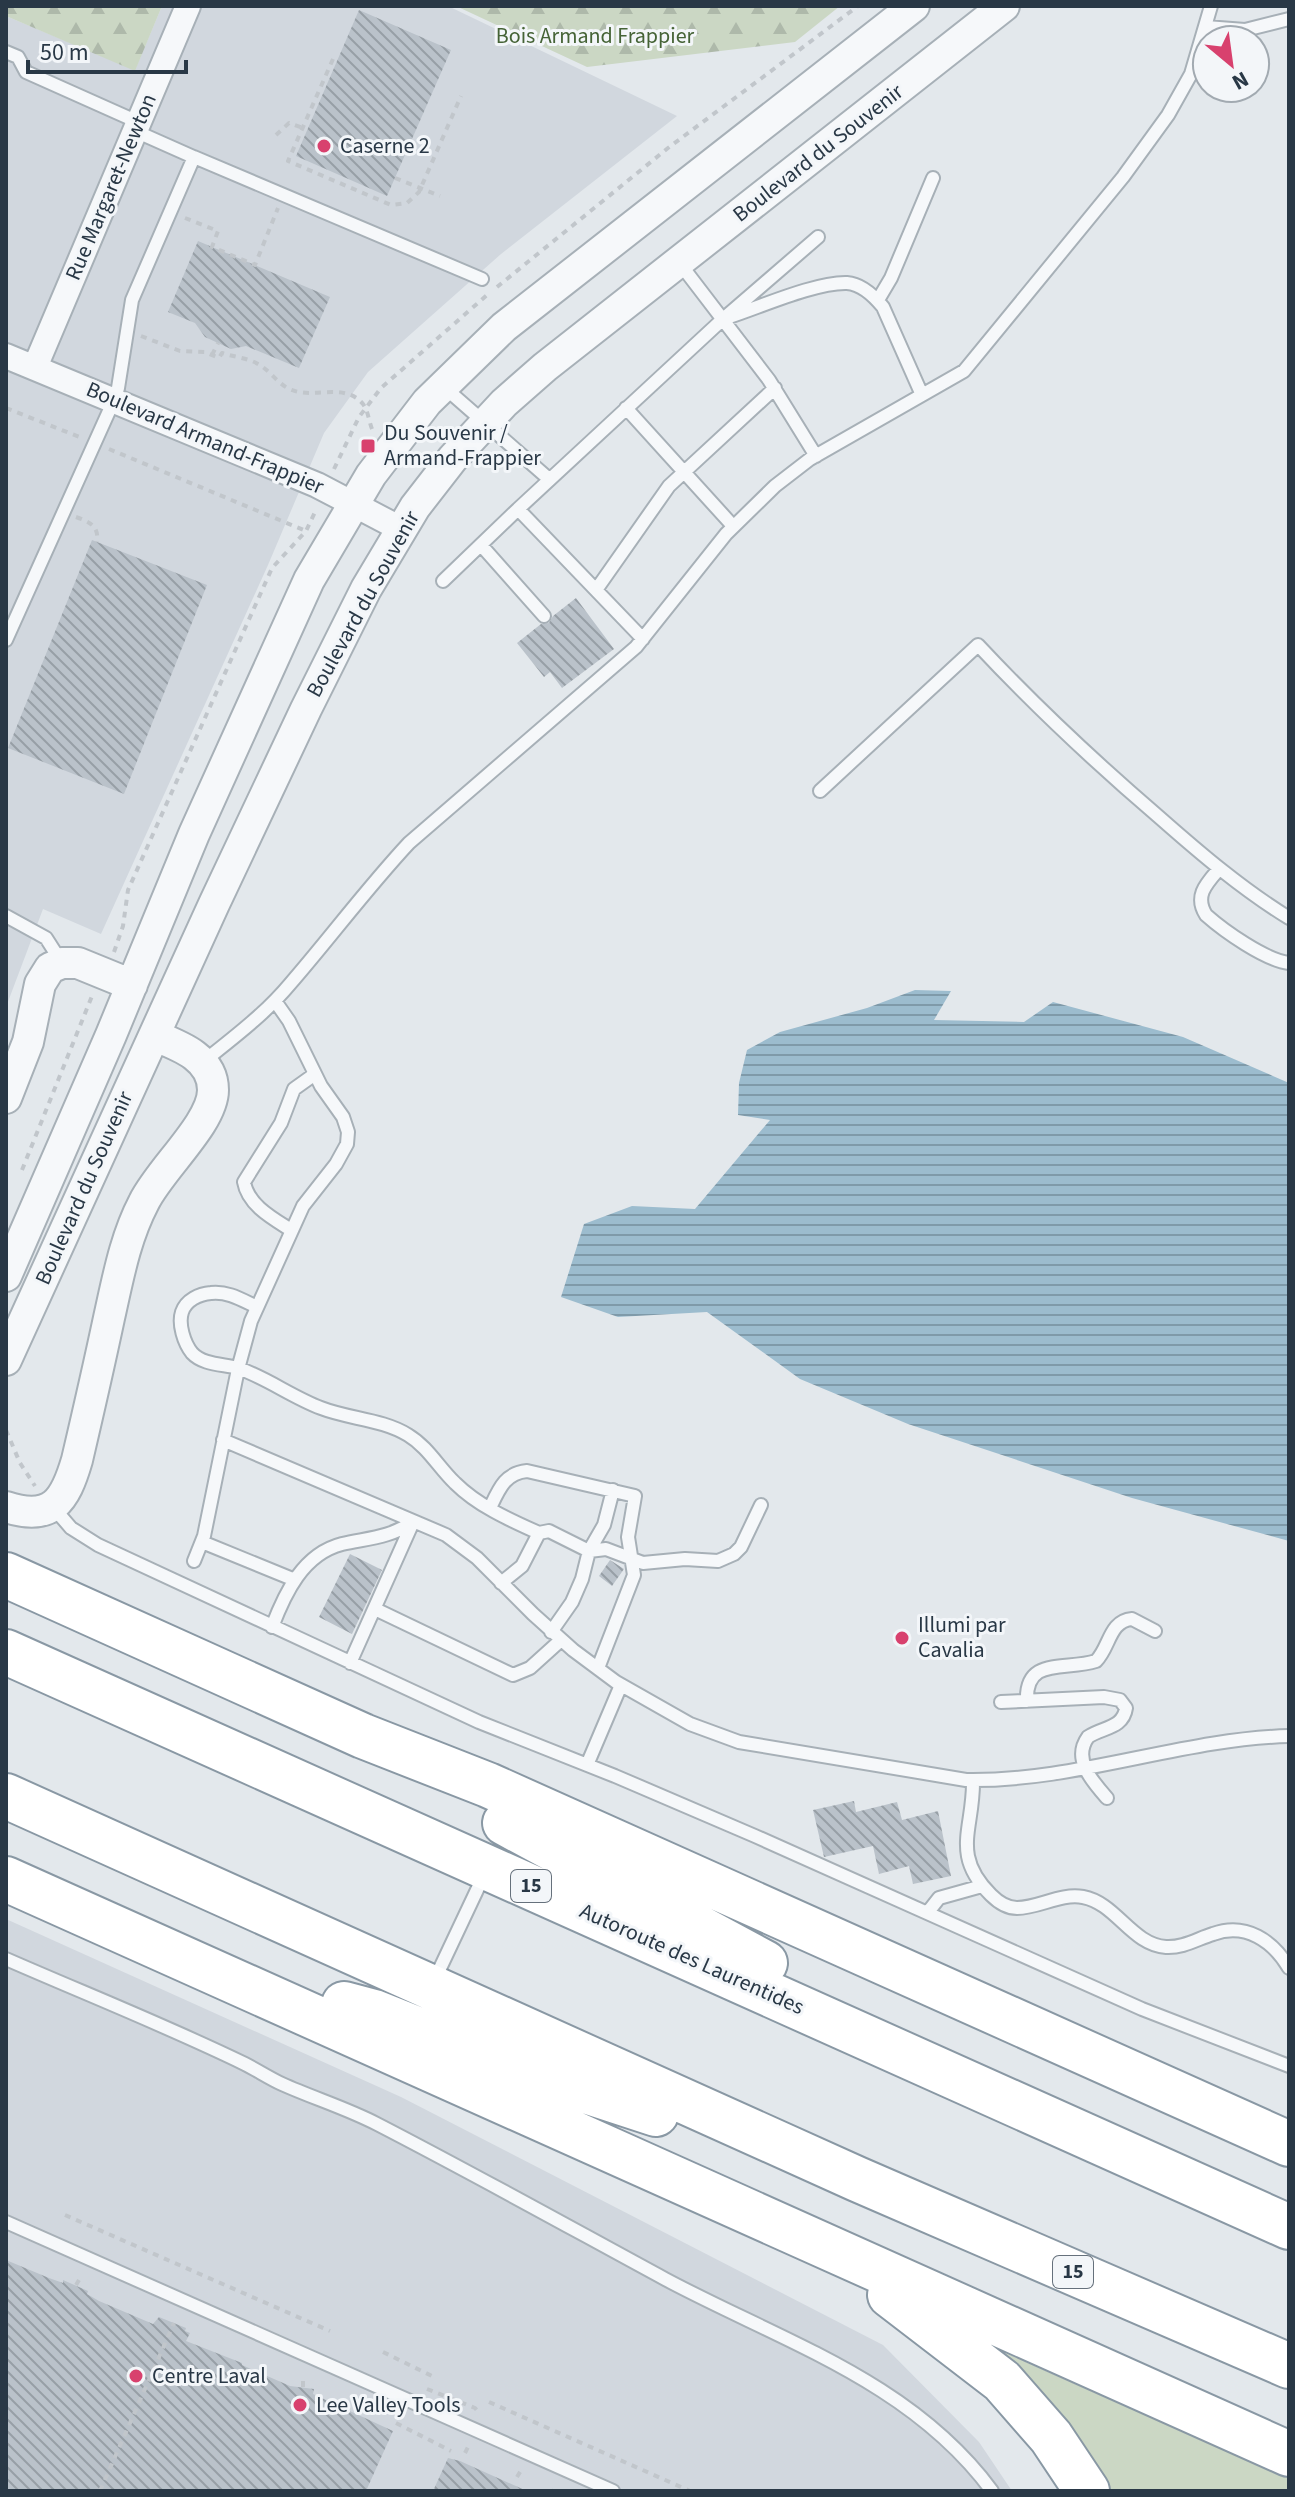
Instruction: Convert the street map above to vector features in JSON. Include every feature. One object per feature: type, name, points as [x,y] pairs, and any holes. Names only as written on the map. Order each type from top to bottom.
[{"type":"highway","points":[[6,1575],[363,1736],[488,1785],[1289,2144]]},
{"type":"highway","name":"Autoroute des Laurentides","points":[[6,1652],[1289,2227]]},
{"type":"highway","points":[[363,1736],[477,1809],[598,1871],[1054,2122]]},
{"type":"highway","name":"15","points":[[6,1796],[857,2179],[1289,2366]]},
{"type":"highway","points":[[6,1879],[1289,2454]]},
{"type":"highway","points":[[184,1958],[374,2012],[512,2067],[857,2179]]},
{"type":"highway","points":[[1097,2058],[1289,2112]]},
{"type":"highway","points":[[827,2248],[1002,2381],[1051,2437],[1087,2491]]},
{"type":"street","name":"Rue Margaret-Newton","points":[[35,367],[188,6]]},
{"type":"street","name":"Boulevard du Souvenir","points":[[6,1276],[194,834],[309,580],[353,501],[409,424],[442,385],[527,308],[914,6]]},
{"type":"street","name":"Boulevard du Souvenir","points":[[6,1360],[311,698],[366,589],[401,529],[453,458],[545,367],[1004,6]]},
{"type":"street","name":"Boulevard Armand-Frappier","points":[[6,356],[353,501],[401,529]]},
{"type":"street","points":[[6,1098],[28,1042],[40,984],[50,968],[62,963],[85,965],[132,985]]},
{"type":"street","points":[[6,1507],[32,1513],[52,1506],[68,1488],[121,1261],[135,1221],[154,1183],[200,1125],[211,1104],[213,1084],[203,1062],[155,1036]]},
{"type":"lane","points":[[1269,24],[1289,19]]},
{"type":"lane","points":[[6,52],[18,57],[26,72],[198,159],[482,279]]},
{"type":"lane","points":[[203,1062],[275,1001],[409,843],[643,639],[733,526],[775,486],[816,456],[953,379],[981,353],[1123,177],[1182,93],[1191,72]]},
{"type":"lane","points":[[6,640],[114,400],[132,300],[194,157],[198,159]]},
{"type":"lane","points":[[878,300],[891,278],[933,178]]},
{"type":"lane","points":[[443,581],[723,319],[818,237]]},
{"type":"lane","points":[[678,261],[775,388],[816,456]]},
{"type":"lane","points":[[723,319],[833,285],[857,286],[878,300],[902,345],[922,395]]},
{"type":"lane","points":[[442,385],[549,479]]},
{"type":"lane","points":[[596,590],[660,497],[775,388]]},
{"type":"lane","points":[[626,408],[733,526]]},
{"type":"lane","points":[[518,509],[643,639]]},
{"type":"lane","points":[[481,545],[544,616]]},
{"type":"lane","points":[[820,791],[978,645],[1027,697],[1090,756],[1219,869],[1289,918]]},
{"type":"lane","points":[[1219,869],[1203,888],[1200,897],[1206,915],[1265,955],[1289,963]]},
{"type":"lane","points":[[6,916],[46,938],[62,963]]},
{"type":"lane","points":[[194,1561],[202,1542],[238,1369],[257,1307],[310,1194],[336,1164],[347,1144],[348,1132],[343,1117],[315,1074],[289,1021],[275,1001]]},
{"type":"lane","points":[[291,1230],[259,1207],[248,1194],[244,1182],[281,1123],[294,1089],[315,1074]]},
{"type":"lane","points":[[257,1307],[226,1293],[195,1297],[182,1313],[181,1330],[191,1352],[208,1361],[238,1369],[323,1409],[367,1419],[406,1433],[455,1483],[490,1508],[539,1533],[549,1531],[589,1551],[606,1549],[650,1563],[685,1559],[718,1561],[734,1554],[746,1539],[761,1505]]},
{"type":"lane","points":[[223,1440],[413,1522],[434,1528],[477,1558],[556,1636],[621,1685],[690,1724],[739,1742],[973,1780],[1024,1779],[1229,1742],[1289,1736]]},
{"type":"lane","points":[[490,1508],[505,1480],[519,1472],[533,1471],[635,1496],[628,1537],[634,1575],[598,1668]]},
{"type":"lane","points":[[375,1609],[513,1675],[530,1668],[556,1636],[572,1602],[589,1551],[604,1525],[613,1490]]},
{"type":"lane","points":[[52,1506],[83,1537],[479,1722],[587,1765],[928,1912],[1142,2009],[1289,2066]]},
{"type":"lane","points":[[272,1627],[283,1598],[316,1557],[338,1545],[381,1538],[413,1522]]},
{"type":"lane","points":[[350,1663],[413,1522]]},
{"type":"lane","points":[[501,1583],[522,1566],[539,1533]]},
{"type":"lane","points":[[202,1542],[295,1580]]},
{"type":"lane","points":[[1027,1701],[1027,1685],[1035,1673],[1096,1661],[1111,1632],[1121,1622],[1132,1619],[1155,1631]]},
{"type":"lane","points":[[587,1765],[621,1685]]},
{"type":"lane","points":[[1001,1702],[1115,1697],[1124,1704],[1127,1713],[1119,1723],[1094,1732],[1084,1742],[1082,1757],[1085,1769],[1107,1798]]},
{"type":"lane","points":[[973,1780],[966,1852],[970,1868],[997,1901],[1011,1908],[1021,1908],[1070,1897],[1089,1898],[1136,1934],[1156,1945],[1178,1947],[1224,1931],[1246,1932],[1266,1940],[1289,1968]]},
{"type":"lane","points":[[432,1986],[487,1867]]},
{"type":"lane","points":[[928,1912],[939,1898],[982,1886]]},
{"type":"lane","points":[[6,1959],[247,2065],[288,2087],[376,2123],[560,2219],[669,2281],[825,2356],[887,2392],[917,2414],[954,2447],[992,2491]]},
{"type":"lane","points":[[6,2222],[613,2491]]},
{"type":"path","points":[[335,466],[365,407],[395,374],[668,148],[858,6]]},
{"type":"path","points":[[333,59],[300,140],[288,161],[391,205],[407,203],[420,188],[461,96]]},
{"type":"path","points":[[276,135],[289,123],[303,128]]},
{"type":"path","points":[[395,178],[440,196]]},
{"type":"path","points":[[181,216],[218,231],[212,247],[255,265],[275,214]]},
{"type":"path","points":[[139,335],[180,351],[195,350],[219,358],[222,353],[250,360],[282,385],[297,392],[331,391],[356,399],[365,407],[375,435]]},
{"type":"path","points":[[212,355],[218,343]]},
{"type":"path","points":[[6,408],[80,437]]},
{"type":"path","points":[[108,449],[306,531],[272,568],[128,890],[120,940]]},
{"type":"path","points":[[77,517],[96,528],[97,542]]},
{"type":"path","points":[[19,1178],[91,1000]]},
{"type":"path","points":[[6,1430],[20,1463],[52,1506]]},
{"type":"path","points":[[65,2215],[330,2331]]},
{"type":"path","points":[[100,2491],[174,2323]]},
{"type":"path","points":[[383,2352],[436,2378]]},
{"type":"path","points":[[303,2380],[303,2387]]},
{"type":"path","points":[[489,2402],[690,2491]]},
{"type":"path","points":[[396,2423],[451,2451]]},
{"type":"shaded area","points":[[162,6],[448,6],[677,116],[501,254],[368,372],[324,433],[268,565],[101,934],[43,909],[6,1007],[6,16],[135,70]]},
{"type":"shaded area","points":[[6,1919],[401,2097],[883,2345],[979,2442],[1012,2491],[6,2491]]},
{"type":"green space","points":[[6,6],[162,6],[135,71],[6,16]]},
{"type":"green space","name":"Bois Armand Frappier","points":[[456,6],[840,6],[795,42],[587,67]]},
{"type":"green space","points":[[1001,2351],[1289,2479],[1289,2491],[1100,2491],[996,2359]]},
{"type":"water","points":[[915,990],[951,991],[934,1020],[1024,1022],[1053,1002],[1183,1037],[1289,1083],[1289,1541],[1132,1498],[908,1424],[800,1379],[707,1312],[618,1317],[561,1297],[584,1224],[632,1206],[695,1209],[770,1120],[738,1115],[739,1083],[747,1050],[780,1032],[867,1008]]},
{"type":"building","points":[[359,10],[451,50],[387,196],[296,156]]},
{"type":"building","points":[[198,241],[330,297],[299,368],[246,346],[231,349],[205,337],[195,323],[168,312]]},
{"type":"building","points":[[92,540],[207,585],[124,794],[8,748]]},
{"type":"building","points":[[576,598],[614,649],[562,688],[550,672],[544,677],[517,643],[541,624],[549,623],[553,616]]},
{"type":"building","points":[[350,1554],[382,1570],[352,1634],[319,1617]]},
{"type":"building","points":[[610,1560],[624,1569],[612,1586],[599,1576]]},
{"type":"building","points":[[854,1801],[856,1812],[897,1802],[902,1820],[938,1811],[951,1876],[913,1884],[909,1866],[879,1874],[873,1846],[824,1857],[813,1810]]},
{"type":"building","name":"Centre Laval","points":[[6,2260],[63,2283],[63,2280],[88,2291],[87,2294],[99,2301],[153,2324],[159,2317],[186,2328],[185,2331],[190,2333],[186,2341],[290,2386],[314,2389],[313,2394],[393,2431],[366,2491],[6,2491]]},
{"type":"building","points":[[448,2458],[460,2461],[527,2491],[433,2491]]},
{"type":"place","name":"Caserne 2","points":[[324,146]]},
{"type":"place","name":"Du Souvenir / Armand-Frappier","points":[[368,446]]},
{"type":"place","name":"Illumi par Cavalia","points":[[902,1638]]},
{"type":"place","name":"Centre Laval","points":[[136,2376]]},
{"type":"place","name":"Lee Valley Tools","points":[[300,2405]]}]
